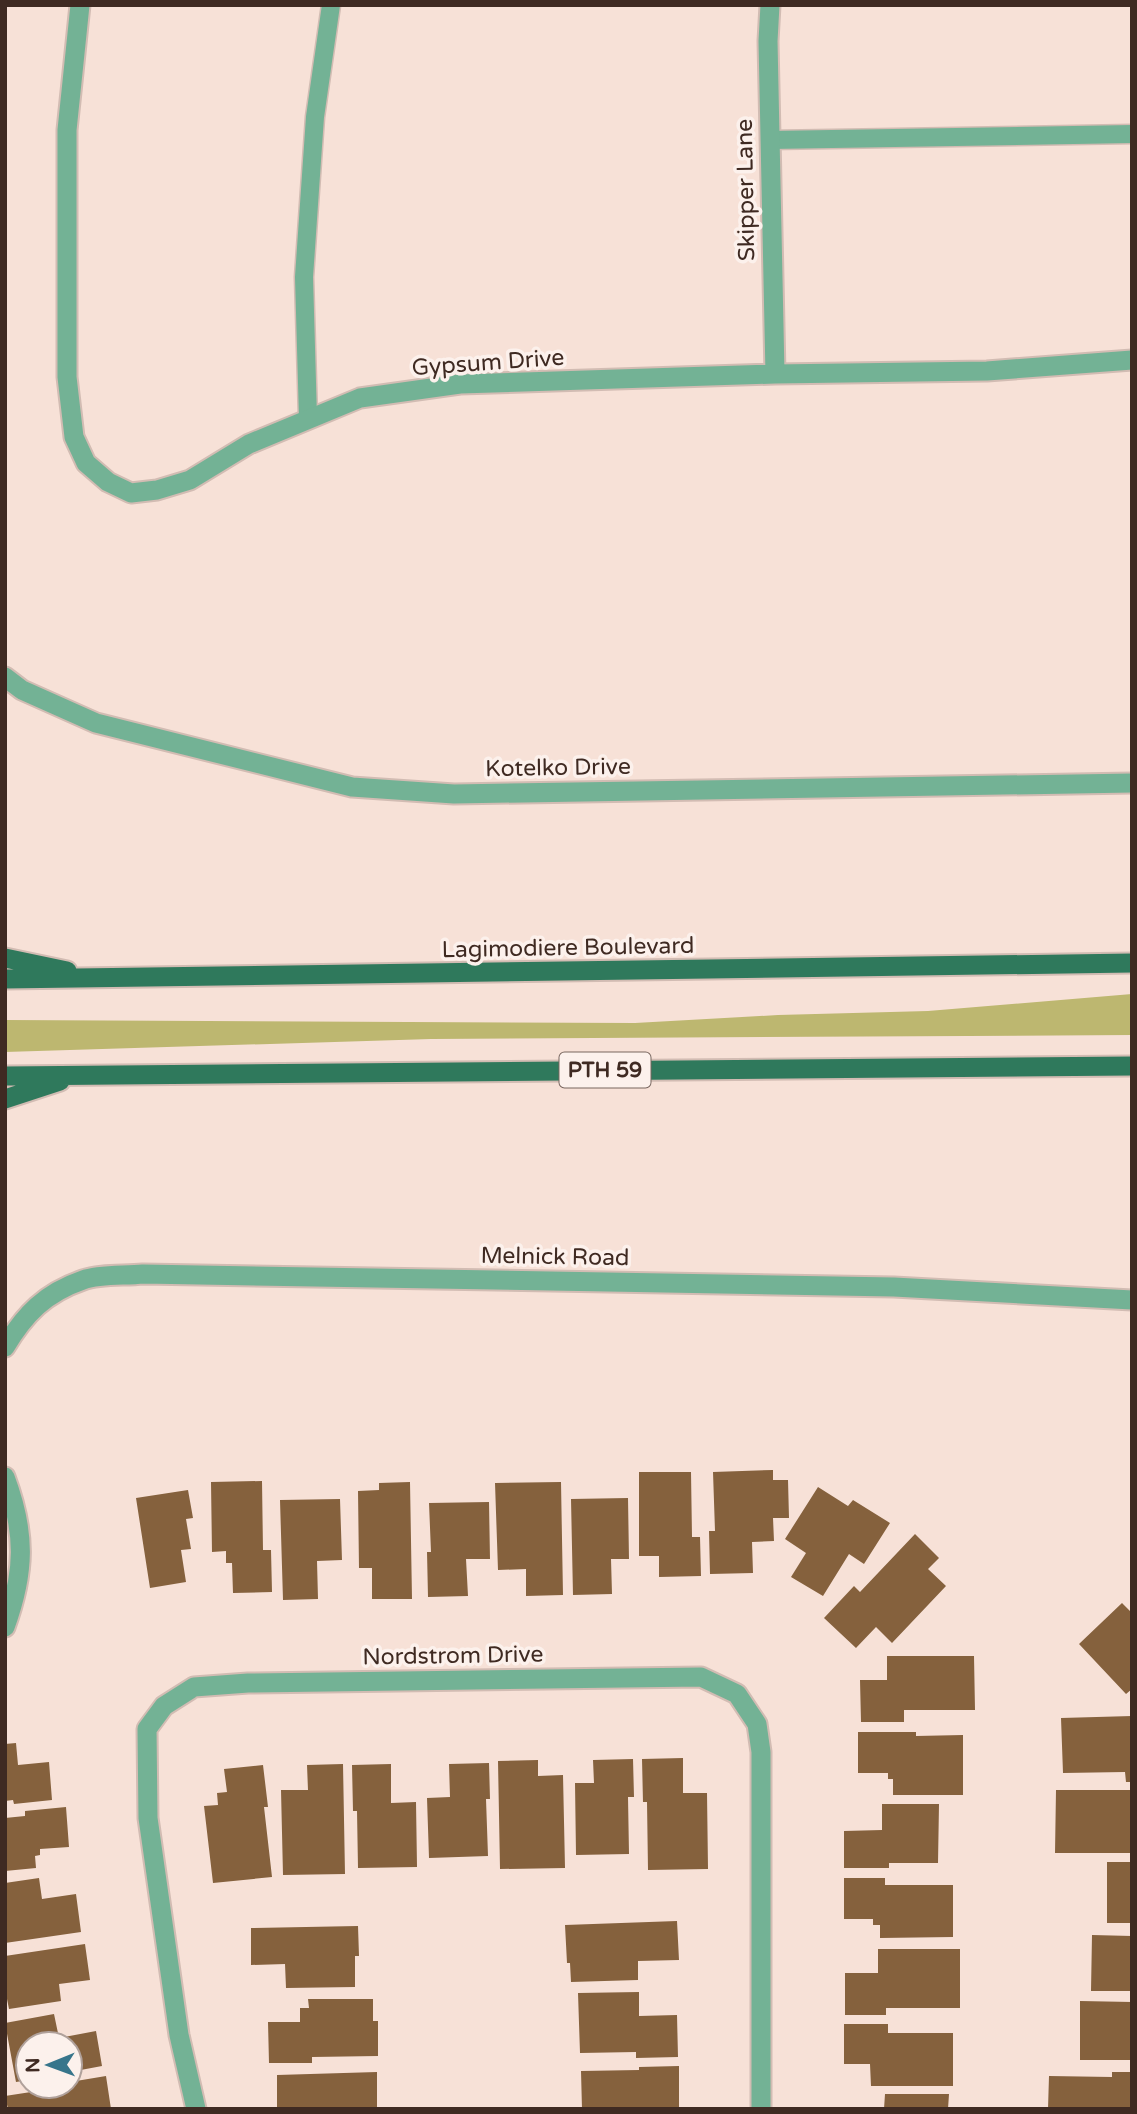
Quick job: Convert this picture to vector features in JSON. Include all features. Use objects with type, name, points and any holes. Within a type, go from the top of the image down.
[{"type":"main road","points":[[5,958],[103,979]]},
{"type":"main road","name":"Lagimodiere Boulevard","points":[[5,979],[1132,963]]},
{"type":"main road","name":"PTH 59","points":[[5,1076],[1132,1066]]},
{"type":"main road","points":[[5,1099],[78,1075]]},
{"type":"street","name":"Gypsum Drive","points":[[80,5],[67,130],[67,377],[74,437],[86,463],[108,482],[131,493],[157,490],[190,480],[249,444],[360,398],[460,384],[775,374],[987,372],[1132,360]]},
{"type":"street","name":"Skipper Lane","points":[[770,5],[775,374]]},
{"type":"street","name":"Kotelko Drive","points":[[5,677],[22,690],[96,723],[352,787],[454,794],[1132,783]]},
{"type":"street","name":"Melnick Road","points":[[5,1347],[22,1320],[46,1297],[84,1280],[143,1275],[894,1287],[1132,1300]]},
{"type":"street","points":[[5,1477],[19,1525],[22,1564],[16,1598],[5,1628]]},
{"type":"street","name":"Nordstrom Drive","points":[[196,2109],[179,2035],[148,1818],[147,1729],[164,1706],[194,1687],[234,1684],[701,1677],[737,1694],[757,1724],[761,1752],[761,2109]]},
{"type":"lane","points":[[308,418],[304,277],[315,117],[331,5]]},
{"type":"lane","points":[[770,140],[1132,134]]},
{"type":"shaded area","points":[[1132,994],[1132,1035],[431,1039],[5,1052],[5,1020],[635,1023],[778,1015],[928,1011]]},
{"type":"building","points":[[773,1470],[773,1480],[788,1480],[789,1518],[773,1518],[774,1541],[752,1542],[753,1573],[710,1574],[709,1531],[715,1531],[713,1472]]},
{"type":"building","points":[[639,1472],[691,1472],[692,1537],[700,1537],[701,1576],[659,1577],[659,1556],[639,1556]]},
{"type":"building","points":[[262,1481],[263,1550],[271,1550],[272,1592],[233,1593],[232,1563],[226,1563],[226,1551],[212,1552],[211,1482]]},
{"type":"building","points":[[410,1482],[412,1599],[372,1599],[372,1568],[359,1568],[358,1491],[379,1490],[379,1483]]},
{"type":"building","points":[[561,1482],[563,1595],[526,1596],[526,1569],[498,1570],[495,1483]]},
{"type":"building","points":[[818,1487],[848,1506],[853,1500],[890,1523],[864,1564],[849,1554],[823,1596],[791,1577],[806,1553],[785,1539]]},
{"type":"building","points":[[188,1490],[193,1518],[186,1519],[191,1549],[181,1550],[186,1582],[150,1588],[136,1498]]},
{"type":"building","points":[[628,1498],[629,1559],[611,1559],[612,1594],[573,1595],[571,1499]]},
{"type":"building","points":[[340,1499],[342,1560],[317,1561],[318,1599],[283,1600],[280,1500]]},
{"type":"building","points":[[489,1502],[490,1559],[466,1559],[468,1596],[428,1597],[427,1552],[431,1552],[429,1503]]},
{"type":"building","points":[[915,1534],[939,1558],[928,1569],[946,1586],[892,1643],[876,1627],[856,1648],[824,1618],[854,1586],[860,1592]]},
{"type":"building","points":[[1122,1603],[1132,1613],[1132,1689],[1126,1694],[1079,1644]]},
{"type":"building","points":[[887,1656],[974,1656],[975,1710],[904,1710],[904,1722],[861,1722],[860,1680],[887,1680]]},
{"type":"building","points":[[1132,1716],[1132,1782],[1126,1782],[1125,1772],[1063,1773],[1061,1718]]},
{"type":"building","points":[[858,1732],[916,1732],[916,1736],[963,1735],[963,1795],[893,1795],[893,1779],[888,1779],[888,1773],[858,1773]]},
{"type":"building","points":[[16,1743],[18,1765],[49,1762],[52,1800],[14,1804],[13,1800],[5,1801],[5,1744]]},
{"type":"building","points":[[683,1758],[683,1793],[707,1793],[708,1869],[648,1870],[647,1802],[643,1802],[642,1759]]},
{"type":"building","points":[[633,1759],[634,1797],[628,1797],[629,1854],[576,1855],[575,1783],[594,1783],[593,1760]]},
{"type":"building","points":[[538,1760],[538,1776],[563,1775],[565,1868],[500,1869],[498,1761]]},
{"type":"building","points":[[489,1763],[490,1799],[486,1799],[488,1856],[429,1858],[427,1798],[450,1797],[449,1764]]},
{"type":"building","points":[[343,1764],[345,1874],[283,1875],[281,1790],[308,1790],[307,1765]]},
{"type":"building","points":[[391,1764],[391,1803],[416,1802],[417,1867],[358,1868],[357,1811],[353,1811],[352,1765]]},
{"type":"building","points":[[263,1765],[268,1807],[264,1807],[272,1877],[213,1883],[204,1806],[218,1805],[217,1793],[227,1792],[224,1769]]},
{"type":"building","points":[[1056,1790],[1132,1790],[1132,1853],[1055,1853]]},
{"type":"building","points":[[882,1804],[939,1804],[938,1863],[889,1863],[889,1868],[844,1868],[844,1831],[882,1830]]},
{"type":"building","points":[[66,1807],[69,1847],[40,1849],[40,1855],[35,1856],[36,1868],[5,1871],[5,1818],[25,1816],[25,1811]]},
{"type":"building","points":[[1107,1862],[1132,1862],[1132,1923],[1107,1923]]},
{"type":"building","points":[[39,1878],[42,1899],[76,1894],[81,1932],[5,1943],[5,1883]]},
{"type":"building","points":[[844,1878],[885,1878],[885,1885],[953,1885],[953,1937],[880,1938],[880,1925],[873,1925],[873,1919],[844,1919]]},
{"type":"building","points":[[677,1921],[679,1960],[638,1961],[638,1980],[571,1982],[565,1925]]},
{"type":"building","points":[[358,1926],[359,1956],[355,1956],[355,1987],[286,1988],[285,1964],[251,1965],[251,1928]]},
{"type":"building","points":[[1092,1935],[1132,1936],[1132,1991],[1091,1991]]},
{"type":"building","points":[[85,1944],[90,1980],[59,1984],[61,2001],[9,2009],[7,1999],[5,2000],[5,1956]]},
{"type":"building","points":[[878,1949],[960,1949],[960,2008],[886,2008],[886,2015],[845,2015],[845,1973],[878,1973]]},
{"type":"building","points":[[639,1992],[639,2016],[677,2015],[678,2057],[636,2058],[636,2052],[580,2053],[578,1993]]},
{"type":"building","points":[[308,1999],[373,1999],[373,2021],[378,2021],[378,2056],[312,2057],[312,2063],[269,2063],[268,2022],[300,2022],[300,2008],[309,2008]]},
{"type":"building","points":[[1080,2001],[1132,2002],[1132,2060],[1080,2060]]},
{"type":"building","points":[[54,2014],[57,2030],[14,2030],[14,2071],[5,2023]]},
{"type":"building","points":[[844,2024],[888,2024],[888,2033],[953,2033],[953,2086],[871,2086],[870,2064],[844,2064]]},
{"type":"building","points":[[96,2031],[102,2066],[84,2069],[84,2033]]},
{"type":"building","points":[[679,2066],[679,2107],[582,2109],[581,2071]]},
{"type":"building","points":[[377,2072],[377,2109],[277,2109],[277,2075]]},
{"type":"building","points":[[1112,2072],[1132,2072],[1132,2109],[1048,2109],[1049,2076],[1112,2077]]},
{"type":"building","points":[[106,2076],[111,2109],[8,2109],[5,2096],[14,2095],[14,2100],[84,2100],[84,2080]]},
{"type":"building","points":[[885,2094],[949,2094],[948,2109],[884,2109]]}]
